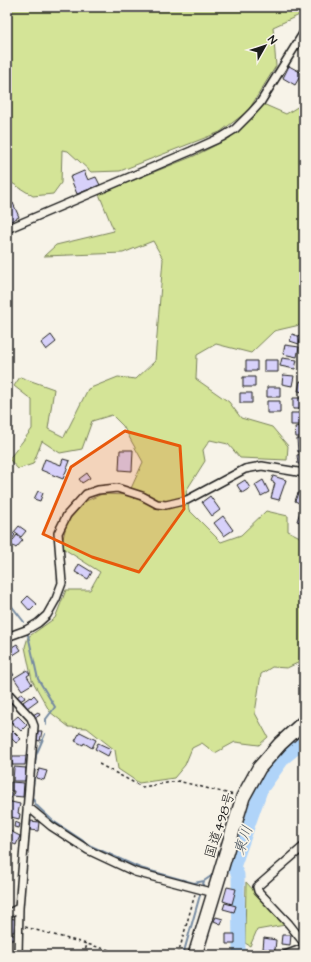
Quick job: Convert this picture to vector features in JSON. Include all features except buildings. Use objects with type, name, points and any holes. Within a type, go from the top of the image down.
[{"type":"highway","name":"国道498号","points":[[195,955],[211,892],[243,797],[259,768],[280,744],[304,722]]},
{"type":"street","points":[[7,230],[191,151],[235,130],[260,103],[304,32]]},
{"type":"street","points":[[7,637],[26,630],[38,623],[47,615],[56,599],[62,583],[58,533],[67,514],[86,494],[98,490],[117,488],[142,496],[157,504],[166,505],[187,500],[245,469],[262,466],[304,473]]},
{"type":"street","points":[[7,692],[31,718],[34,726],[19,908],[18,955]]},
{"type":"street","points":[[27,806],[51,826],[88,850],[135,872],[211,892]]},
{"type":"street","points":[[304,846],[258,887],[258,891],[289,924],[304,943]]},
{"type":"street","points":[[7,914],[19,908]]},
{"type":"street","points":[[285,955],[304,948]]},
{"type":"path","points":[[99,764],[142,787],[178,781],[243,797]]},
{"type":"path","points":[[178,955],[196,888]]},
{"type":"path","points":[[19,925],[127,955]]},
{"type":"path","points":[[84,955],[87,944]]},
{"type":"highlighted area","points":[[125,431],[180,446],[184,509],[139,572],[92,557],[43,534],[71,467]]},
{"type":"green space","points":[[7,7],[304,7],[304,13],[273,27],[276,66],[248,111],[220,132],[120,171],[91,172],[68,151],[62,150],[61,183],[53,194],[33,196],[7,180]]},
{"type":"green space","points":[[304,103],[304,324],[274,331],[251,353],[216,344],[197,355],[196,379],[229,402],[241,418],[272,427],[288,446],[287,460],[240,458],[228,444],[210,440],[203,450],[205,461],[186,491],[189,510],[221,542],[241,535],[266,511],[288,516],[288,531],[304,539],[304,660],[287,668],[272,667],[261,674],[255,713],[268,737],[259,745],[235,742],[215,753],[202,743],[192,748],[185,765],[174,778],[139,783],[118,769],[115,750],[87,728],[69,727],[50,712],[32,680],[25,647],[28,637],[55,618],[66,590],[90,590],[100,572],[61,547],[67,522],[86,501],[102,494],[128,495],[143,462],[123,426],[112,415],[92,421],[82,449],[60,453],[42,441],[33,464],[18,469],[9,459],[32,429],[32,400],[14,386],[20,377],[54,389],[48,429],[64,437],[88,389],[118,377],[136,379],[155,361],[163,259],[153,241],[123,253],[44,256],[56,245],[114,231],[99,194],[194,156],[230,138],[263,104],[286,114]]},
{"type":"green space","points":[[246,882],[285,925],[257,930],[250,946],[245,943]]},
{"type":"waterway","points":[[7,600],[24,622]]},
{"type":"waterway","points":[[28,635],[38,679],[55,707],[46,719],[46,725]]},
{"type":"waterway","points":[[45,734],[36,755],[32,797],[36,805],[53,821],[91,846],[140,868],[194,883],[204,881],[214,874]]},
{"type":"waterway","name":"東川","points":[[240,955],[238,875],[234,867],[261,790],[284,758],[304,742]]},
{"type":"waterway","points":[[183,955],[204,881]]}]
